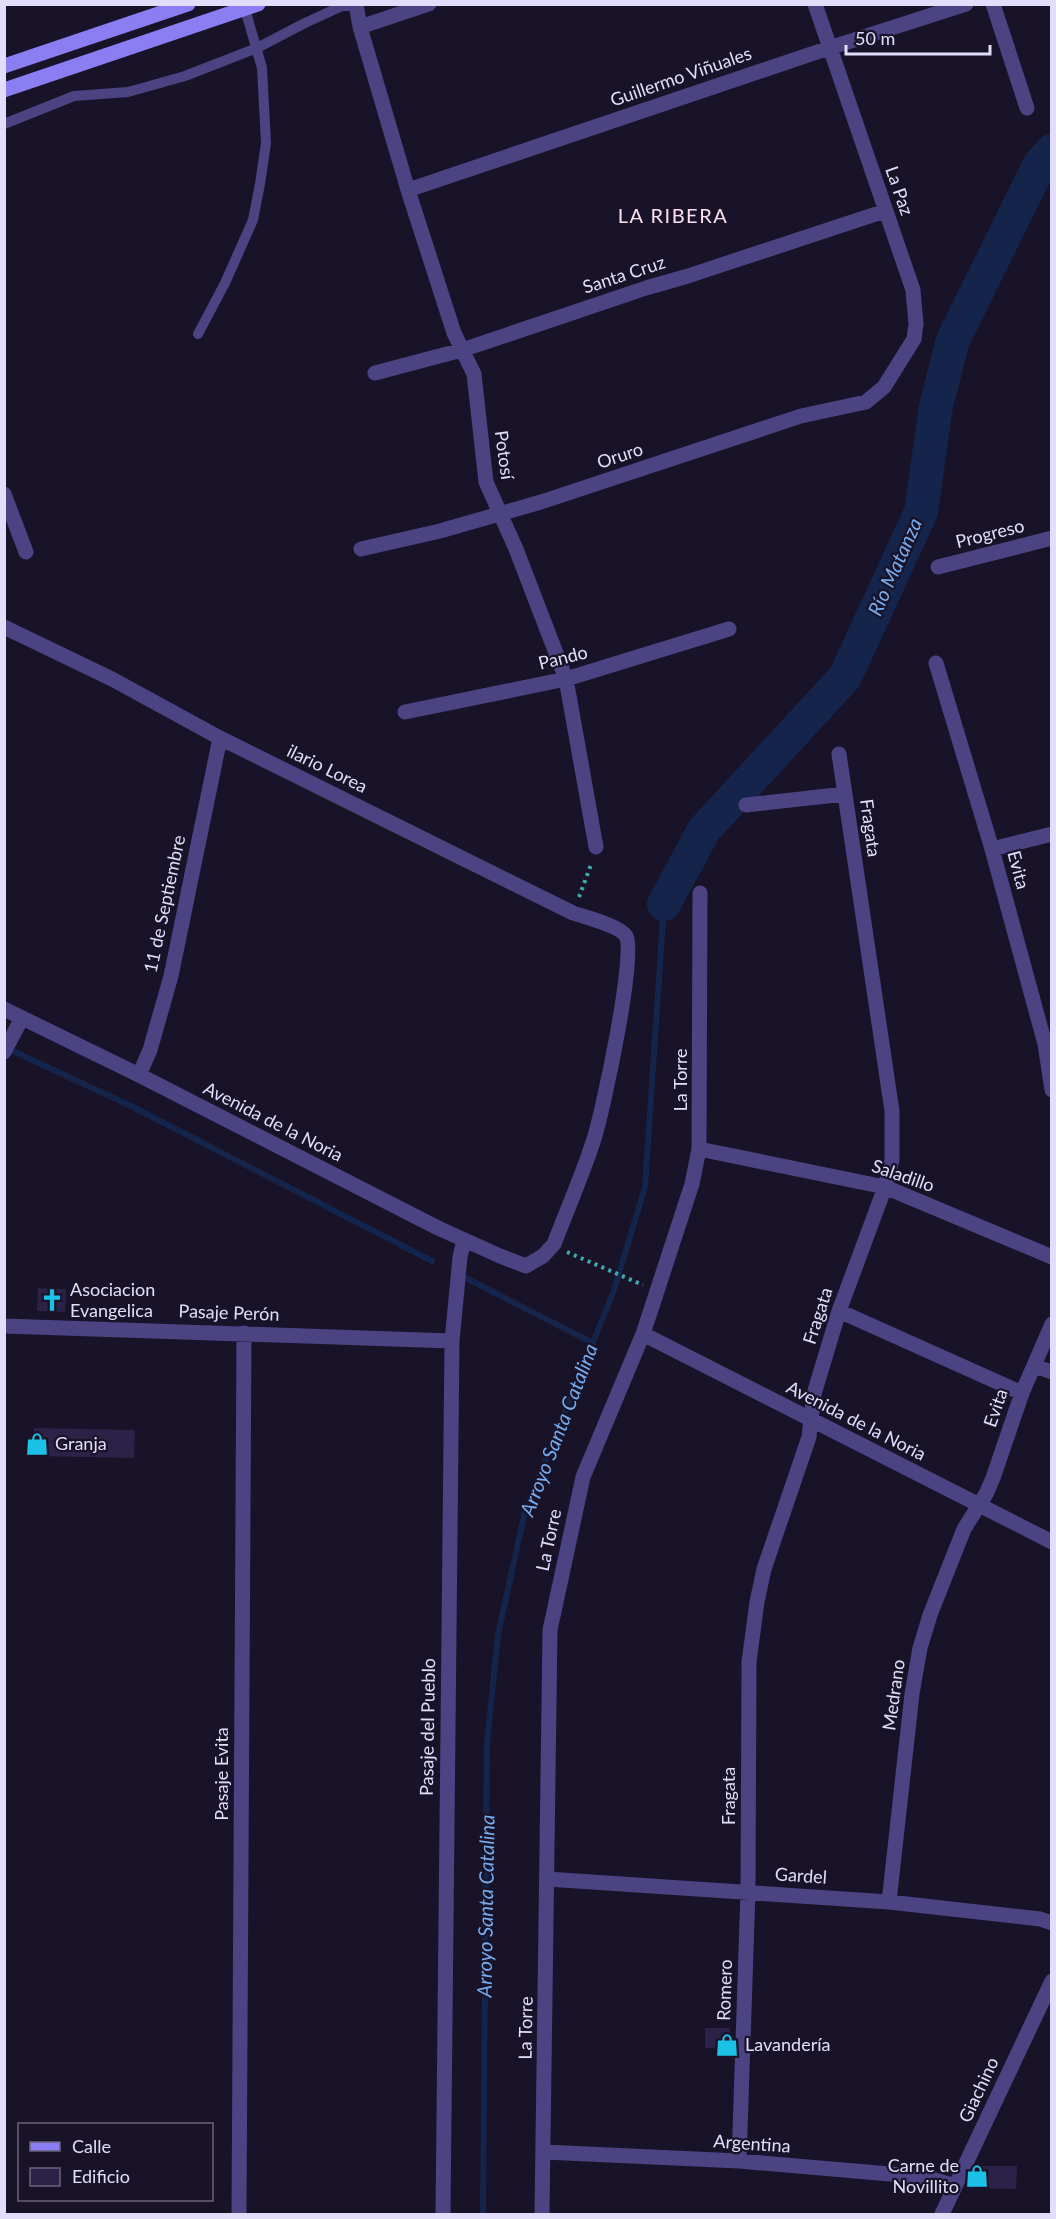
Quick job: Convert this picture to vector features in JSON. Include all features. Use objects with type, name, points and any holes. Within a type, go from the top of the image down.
[{"type":"main road","points":[[4,66],[188,4]]},
{"type":"main road","points":[[4,90],[252,7]]},
{"type":"street","points":[[360,27],[429,4]]},
{"type":"street","name":"La Paz","points":[[814,4],[913,290],[916,324],[914,339],[884,387]]},
{"type":"street","name":"Guillermo Viñuales","points":[[408,190],[966,4]]},
{"type":"street","points":[[993,4],[1027,108]]},
{"type":"street","name":"Potosí","points":[[356,5],[360,27],[408,190],[454,333],[474,374],[486,482],[516,549],[566,679],[596,847]]},
{"type":"street","name":"Santa Cruz","points":[[375,373],[462,350],[885,211]]},
{"type":"street","name":"Oruro","points":[[361,549],[440,531],[575,491],[801,416],[866,402],[884,387]]},
{"type":"street","points":[[4,494],[26,552]]},
{"type":"street","name":"Progreso","points":[[938,567],[1052,538]]},
{"type":"street","name":"ilario Lorea","points":[[4,627],[112,679],[220,738],[573,913],[617,929],[626,935],[630,944],[628,968],[612,1060],[594,1139],[554,1244]]},
{"type":"street","name":"Pando","points":[[405,712],[566,679],[729,629]]},
{"type":"street","name":"Evita","points":[[936,663],[992,849],[1045,1044],[1052,1090]]},
{"type":"street","name":"11 de Septiembre","points":[[139,1075],[150,1050],[171,976],[220,738]]},
{"type":"street","name":"Fragata","points":[[748,1892],[749,1662],[757,1602],[764,1569],[809,1437],[814,1394],[839,1311],[885,1187],[892,1160],[892,1111],[838,754]]},
{"type":"street","points":[[746,806],[845,794]]},
{"type":"street","points":[[992,849],[1052,834]]},
{"type":"street","name":"La Torre","points":[[542,2214],[550,1630],[583,1477],[643,1334],[692,1184],[699,1149],[700,893]]},
{"type":"street","name":"Avenida de la Noria","points":[[4,1009],[500,1256],[526,1266],[543,1256],[554,1244]]},
{"type":"street","points":[[4,1052],[22,1018]]},
{"type":"street","name":"Saladillo","points":[[699,1149],[885,1187],[1052,1257]]},
{"type":"street","name":"Pasaje del Pueblo","points":[[443,2214],[452,1341],[460,1257],[464,1240]]},
{"type":"street","points":[[839,1311],[1022,1393]]},
{"type":"street","name":"Evita","points":[[979,1505],[993,1478],[1022,1393],[1052,1324]]},
{"type":"street","name":"Pasaje Perón","points":[[4,1326],[452,1341]]},
{"type":"street","name":"Pasaje Evita","points":[[239,2214],[244,1333]]},
{"type":"street","name":"Avenida de la Noria","points":[[643,1334],[1052,1542]]},
{"type":"street","points":[[1034,1366],[1052,1372]]},
{"type":"street","name":"Medrano","points":[[889,1902],[912,1694],[920,1648],[930,1615],[964,1529],[979,1505]]},
{"type":"street","name":"Gardel","points":[[547,1879],[889,1902],[1041,1919],[1052,1923]]},
{"type":"street","name":"Romero","points":[[739,2162],[748,1892]]},
{"type":"street","name":"Giachino","points":[[942,2214],[1052,1981]]},
{"type":"street","name":"Argentina","points":[[544,2152],[739,2162],[925,2177],[955,2186]]},
{"type":"lane","points":[[4,124],[74,96],[128,92],[185,76],[257,48],[342,6],[356,5]]},
{"type":"lane","points":[[198,334],[225,284],[253,220],[260,184],[266,143],[265,113],[262,68],[252,7]]},
{"type":"path","points":[[578,899],[590,872],[596,847]]},
{"type":"path","points":[[554,1244],[637,1282]]},
{"type":"building","name":"Asociacion Evangelica","points":[[38,1288],[66,1289],[65,1312],[37,1311]]},
{"type":"building","points":[[34,1428],[135,1430],[134,1458],[33,1456]]},
{"type":"building","points":[[705,2028],[730,2028],[731,2048],[705,2048]]},
{"type":"building","points":[[978,2166],[1017,2166],[1016,2189],[965,2188]]},
{"type":"waterway","name":"Río Matanza","points":[[664,904],[704,830],[845,677],[921,512],[936,406],[953,340],[1040,164],[1052,151]]},
{"type":"waterway","name":"Arroyo Santa Catalina","points":[[483,2214],[487,1743],[498,1635],[525,1511],[614,1290],[645,1187],[664,904]]},
{"type":"waterway","points":[[13,1051],[133,1107],[432,1261]]},
{"type":"waterway","points":[[462,1276],[593,1343]]},
{"type":"place","name":"Asociacion Evangelica","points":[[52,1300]]},
{"type":"place","name":"Granja","points":[[37,1444]]},
{"type":"place","name":"Lavandería","points":[[727,2045]]},
{"type":"place","name":"Carne de Novillito","points":[[977,2176]]},
{"type":"district","name":"LA RIBERA","points":[[673,216]]}]
